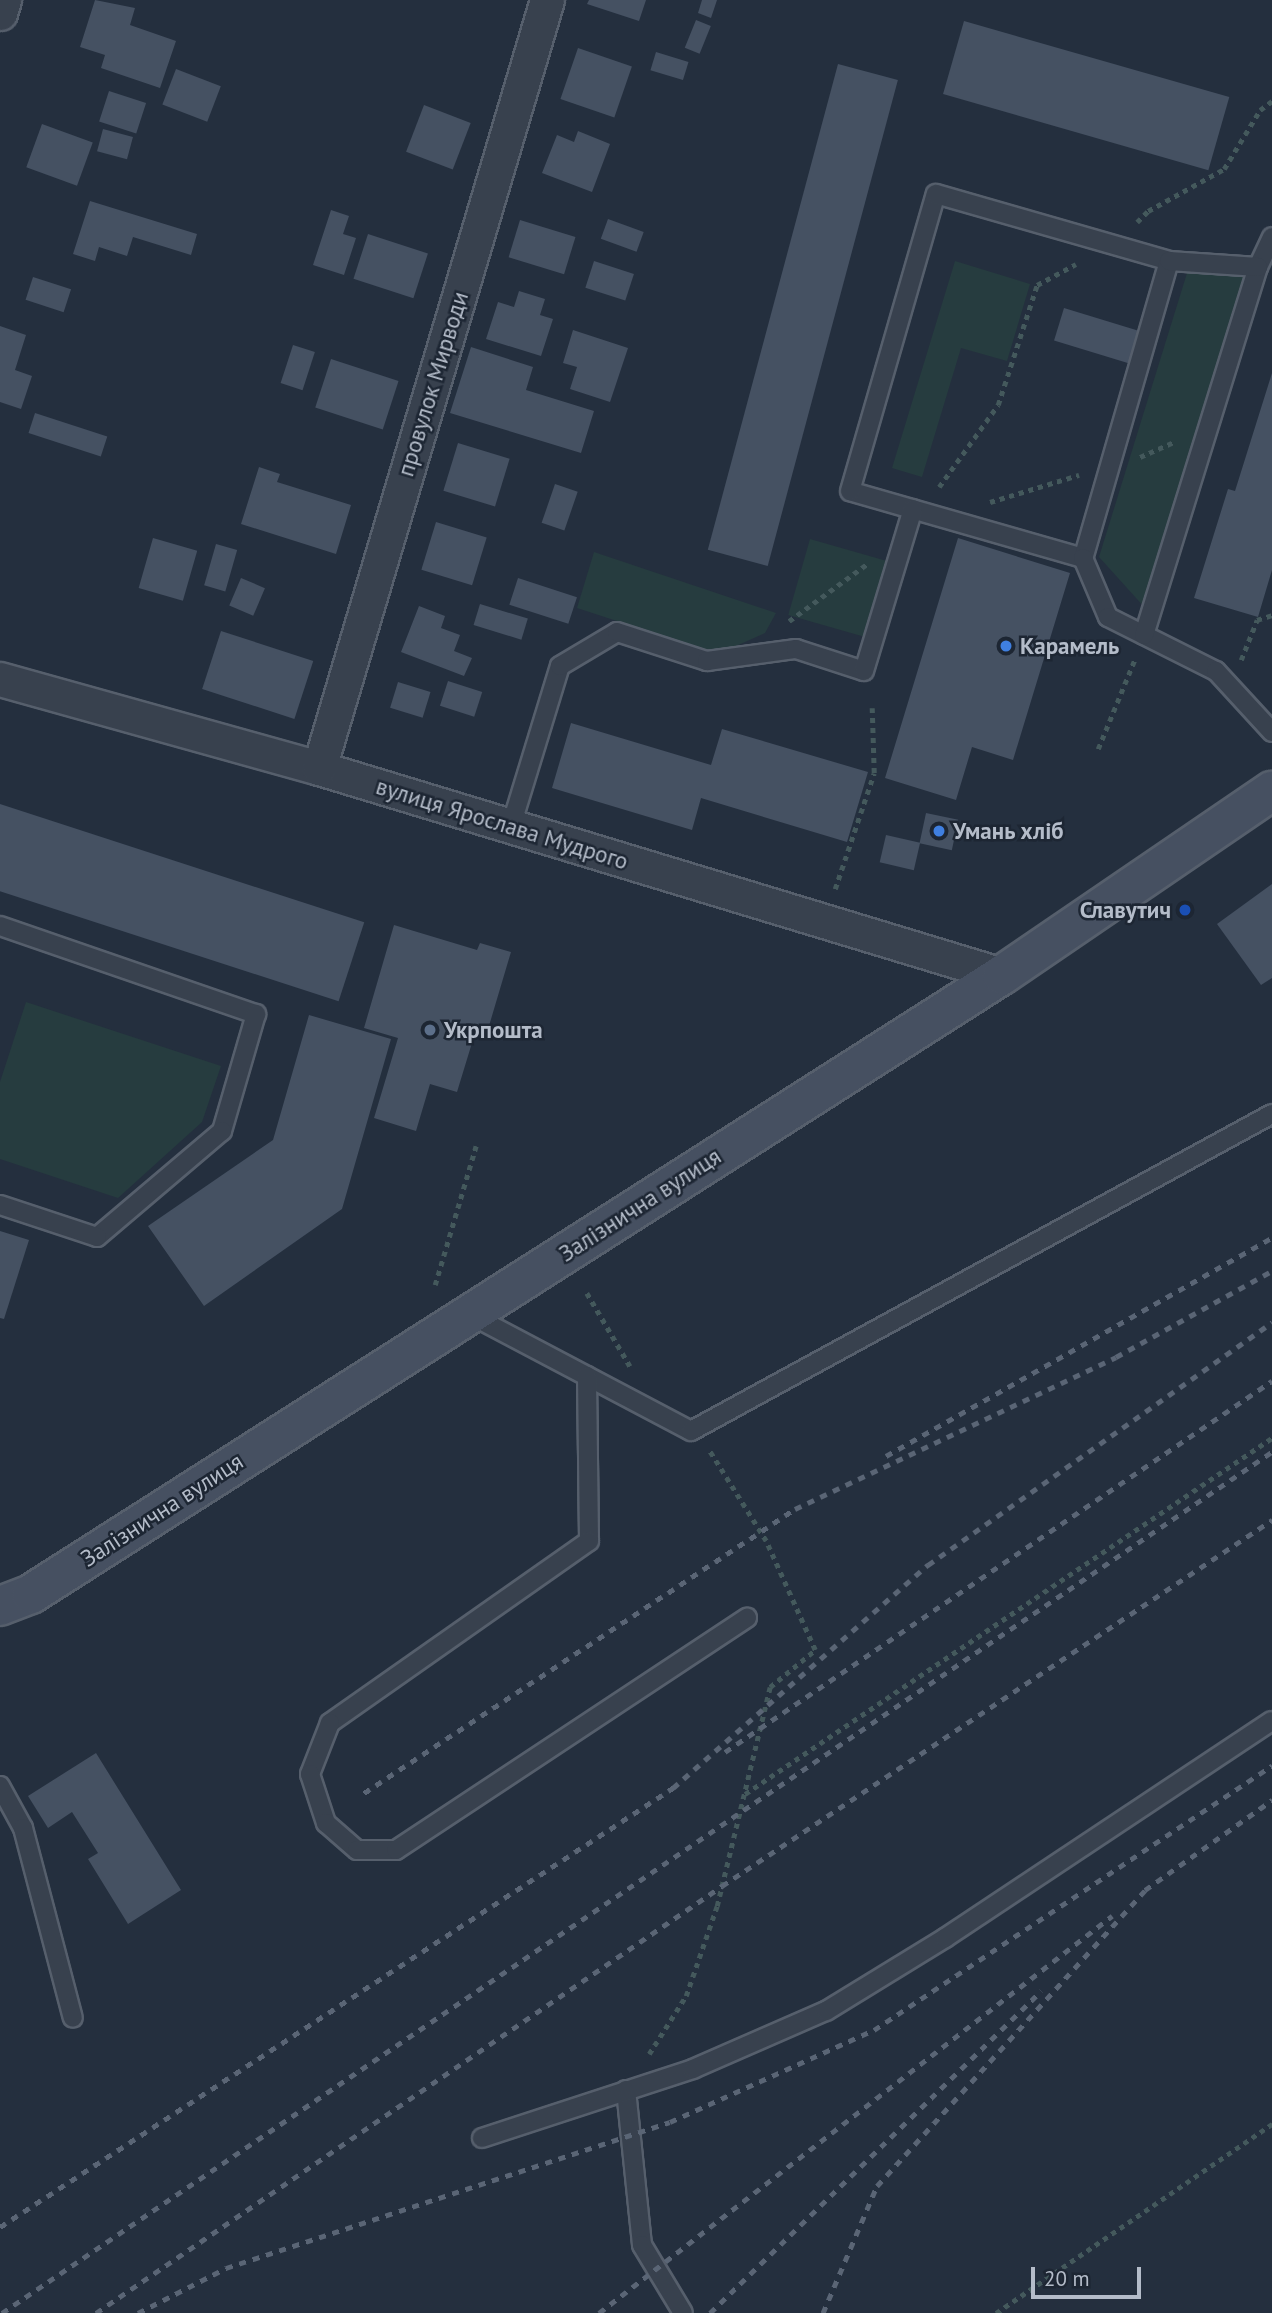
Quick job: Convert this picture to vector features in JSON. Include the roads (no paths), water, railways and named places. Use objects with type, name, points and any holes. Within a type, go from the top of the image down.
[{"type":"main road","name":"Залізнична вулиця","points":[[0,1606],[31,1594],[1002,975],[1272,791]]},
{"type":"street","points":[[0,13],[4,0]]},
{"type":"street","name":"провулок Мирводи","points":[[319,768],[547,0]]},
{"type":"street","name":"вулиця Ярослава Мудрого","points":[[0,679],[319,768],[1002,975]]},
{"type":"lane","points":[[1083,558],[850,491],[936,194],[1169,261],[1258,267]]},
{"type":"lane","points":[[1144,635],[1258,267],[1272,237]]},
{"type":"lane","points":[[1169,261],[1083,558],[1108,617],[1216,671],[1272,732]]},
{"type":"lane","points":[[511,826],[560,666],[617,632],[707,661],[796,649],[864,671],[913,509]]},
{"type":"lane","points":[[0,926],[256,1014],[222,1130],[97,1237],[0,1205]]},
{"type":"lane","points":[[470,1314],[691,1431],[1272,1114]]},
{"type":"lane","points":[[587,1376],[589,1541],[330,1723],[310,1774],[326,1823],[358,1850],[396,1850],[747,1618]]},
{"type":"lane","points":[[482,2138],[693,2069],[825,2011],[979,1916],[1272,1721]]},
{"type":"lane","points":[[0,1786],[23,1828],[73,2018]]},
{"type":"lane","points":[[626,2090],[642,2245],[683,2313]]},
{"type":"railway","points":[[886,1456],[1272,1238]]},
{"type":"railway","points":[[364,1793],[795,1509],[1116,1357],[1272,1271]]},
{"type":"railway","points":[[0,2227],[673,1788],[928,1565],[1272,1322]]},
{"type":"railway","points":[[725,1752],[1272,1381]]},
{"type":"railway","points":[[2,2313],[1272,1452]]},
{"type":"railway","points":[[96,2313],[722,1886],[1272,1520]]},
{"type":"railway","points":[[138,2313],[226,2268],[670,2122],[874,2030],[1272,1766]]},
{"type":"railway","points":[[823,2313],[877,2186],[1145,1890],[1272,1800]]},
{"type":"railway","points":[[599,2313],[1112,1916]]},
{"type":"railway","points":[[710,2313],[1041,1991]]},
{"type":"place","name":"Карамель","points":[[1006,646]]},
{"type":"place","name":"Умань хліб","points":[[939,831]]},
{"type":"place","name":"Славутич","points":[[1185,910]]},
{"type":"place","name":"Укрпошта","points":[[430,1030]]}]
